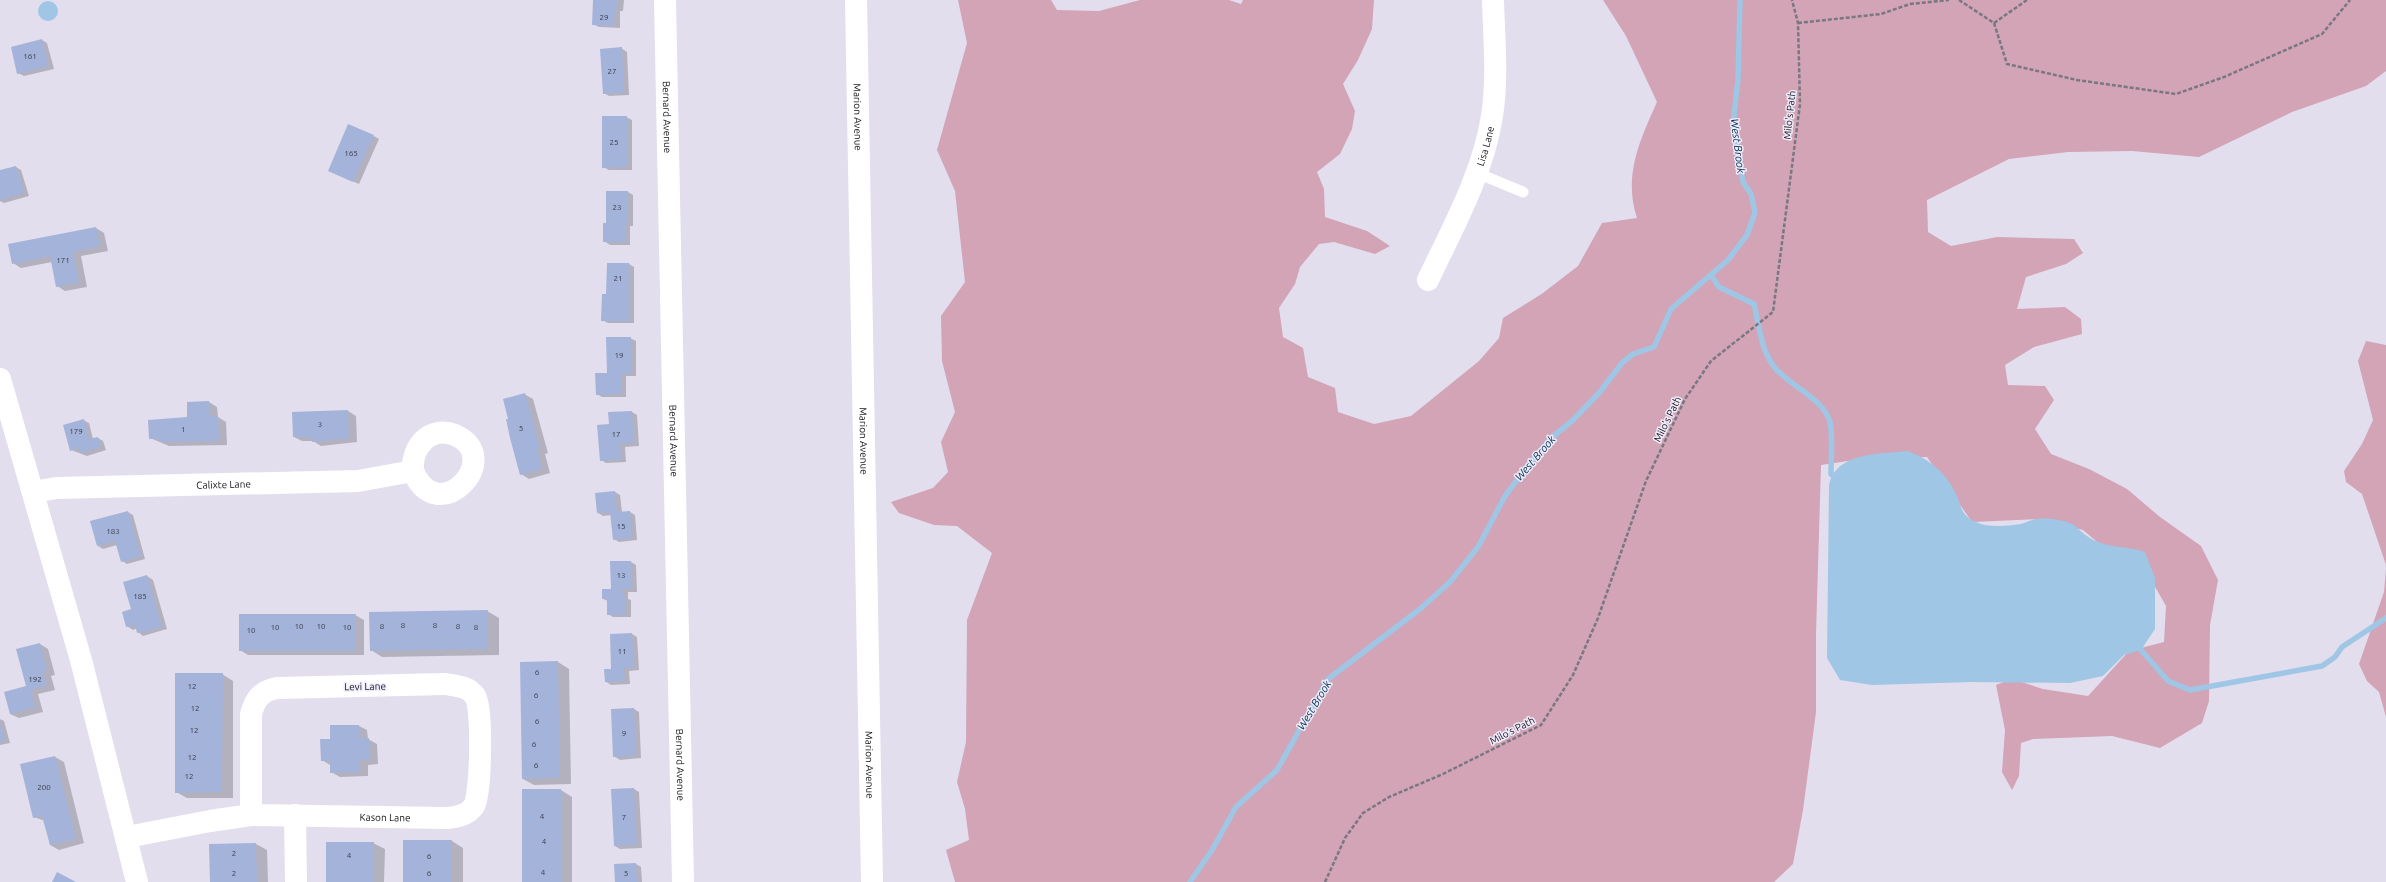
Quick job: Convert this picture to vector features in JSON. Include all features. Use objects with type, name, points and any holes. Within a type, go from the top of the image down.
[{"type":"street","name":"Bernard Avenue","points":[[665,0],[683,882]]},
{"type":"street","name":"Marion Avenue","points":[[856,0],[872,882]]},
{"type":"street","name":"Lisa Lane","points":[[1428,280],[1477,172],[1486,143],[1494,93],[1493,0]]},
{"type":"street","points":[[0,381],[34,492],[81,660],[137,882]]},
{"type":"street","name":"Calixte Lane","points":[[34,492],[56,488],[358,481],[413,471]]},
{"type":"street","name":"Levi Lane","points":[[252,815],[251,714],[259,696],[265,692],[277,688],[445,684],[465,688],[476,698],[479,715],[478,791],[472,808]]},
{"type":"street","name":"Kason Lane","points":[[126,837],[218,819],[252,815],[447,818],[461,815],[472,808]]},
{"type":"street","points":[[296,815],[296,882]]},
{"type":"lane","points":[[1477,172],[1523,192]]},
{"type":"path","name":"Milo's Path","points":[[1325,882],[1344,838],[1363,813],[1389,797],[1443,774],[1541,724],[1573,675],[1598,618],[1646,481],[1685,399],[1711,361],[1773,312],[1800,104],[1798,23],[1792,0]]},
{"type":"path","points":[[1798,23],[1880,14],[1910,4],[1949,0]]},
{"type":"path","points":[[1958,0],[1994,23],[2007,64],[2077,80],[2176,94],[2224,76],[2322,34],[2350,0]]},
{"type":"path","points":[[1994,23],[2027,0]]},
{"type":"shaded area","points":[[958,0],[1051,0],[1057,10],[1099,11],[1140,0],[1229,0],[1241,4],[1243,0],[1374,0],[1372,29],[1358,60],[1343,84],[1355,111],[1352,129],[1340,154],[1317,172],[1324,189],[1325,217],[1367,231],[1390,246],[1375,254],[1334,242],[1319,244],[1300,267],[1295,284],[1279,308],[1283,337],[1303,348],[1308,377],[1335,388],[1338,412],[1374,424],[1411,416],[1479,361],[1499,338],[1503,318],[1543,293],[1578,266],[1602,223],[1637,218],[1633,203],[1632,188],[1635,158],[1657,102],[1626,36],[1603,0],[2386,0],[2386,71],[2366,86],[2292,112],[2199,157],[2132,151],[2068,152],[2009,159],[1927,200],[1928,232],[1951,246],[1997,237],[2074,239],[2083,253],[2066,264],[2026,277],[2017,309],[2065,307],[2081,319],[2082,334],[2034,347],[2005,365],[2008,385],[2045,386],[2054,400],[2035,429],[2051,454],[2089,469],[2127,489],[2160,517],[2201,546],[2218,580],[2210,625],[2209,701],[2202,723],[2160,748],[2112,736],[2033,739],[2021,743],[2019,776],[2012,790],[2002,772],[2005,730],[1996,685],[2012,679],[2043,689],[2088,696],[2129,651],[2164,642],[2166,606],[2142,564],[2109,552],[2083,530],[2041,519],[1972,522],[1927,457],[1861,459],[1821,465],[1816,634],[1816,712],[1803,810],[1793,864],[1774,882],[955,882],[946,850],[969,840],[965,809],[957,782],[966,742],[967,620],[992,553],[957,526],[934,525],[899,513],[891,502],[933,488],[948,472],[941,442],[955,412],[942,361],[941,316],[965,282],[955,191],[937,150],[967,43]]},
{"type":"shaded area","points":[[2366,341],[2386,345],[2386,565],[2362,494],[2346,482],[2344,471],[2362,444],[2373,420],[2358,361]]},
{"type":"shaded area","points":[[2386,569],[2386,717],[2379,692],[2367,681],[2359,664],[2384,592]]},
{"type":"water","points":[[48,1],[55,4],[58,11],[55,18],[48,21],[41,18],[38,11],[41,4]]},
{"type":"water","points":[[1907,451],[1930,462],[1942,473],[1952,486],[1964,513],[1976,522],[1998,526],[2021,524],[2036,519],[2059,520],[2071,523],[2085,535],[2103,544],[2145,552],[2155,578],[2155,629],[2141,650],[2124,655],[2103,676],[2070,683],[1972,682],[1872,685],[1840,680],[1827,658],[1829,486],[1833,475],[1840,467],[1849,461],[1872,454]]},
{"type":"building","points":[[593,0],[618,0],[618,8],[615,8],[614,26],[592,25]]},
{"type":"building","points":[[42,39],[49,66],[17,74],[11,47]]},
{"type":"building","points":[[622,47],[624,93],[603,94],[600,49]]},
{"type":"building","points":[[602,116],[627,116],[627,167],[602,168]]},
{"type":"building","points":[[348,124],[374,135],[353,182],[328,171]]},
{"type":"building","points":[[16,166],[24,193],[0,200],[0,170]]},
{"type":"building","points":[[606,191],[628,191],[628,223],[625,223],[625,242],[603,242],[603,223],[606,223]]},
{"type":"building","points":[[96,227],[100,246],[73,252],[79,282],[56,287],[50,256],[12,264],[8,244]]},
{"type":"building","points":[[607,263],[629,263],[629,321],[601,321],[602,294],[606,294]]},
{"type":"building","points":[[606,337],[631,337],[631,374],[621,374],[621,394],[596,395],[595,373],[607,373]]},
{"type":"building","points":[[525,393],[540,449],[537,450],[542,469],[520,475],[510,438],[506,419],[508,419],[503,399]]},
{"type":"building","points":[[209,401],[210,416],[218,416],[219,441],[160,442],[160,439],[149,439],[148,420],[187,417],[187,402]]},
{"type":"building","points":[[348,410],[349,438],[312,442],[312,437],[293,437],[292,412]]},
{"type":"building","points":[[632,411],[634,443],[620,444],[621,459],[600,461],[597,425],[609,424],[608,412]]},
{"type":"building","points":[[84,419],[89,439],[98,437],[101,447],[80,453],[79,448],[70,451],[63,425]]},
{"type":"building","points":[[615,491],[617,512],[630,511],[632,538],[613,540],[610,512],[597,513],[595,493]]},
{"type":"building","points":[[128,511],[141,556],[121,562],[115,541],[97,546],[90,521]]},
{"type":"building","points":[[610,561],[631,561],[632,589],[622,589],[623,596],[625,596],[626,615],[607,615],[607,599],[602,599],[602,589],[611,589]]},
{"type":"building","points":[[147,575],[162,627],[137,633],[135,625],[126,627],[122,612],[131,609],[123,582]]},
{"type":"building","points":[[488,610],[488,649],[370,651],[369,612]]},
{"type":"building","points":[[239,614],[356,614],[356,651],[239,651]]},
{"type":"building","points":[[632,633],[634,668],[624,668],[625,681],[605,682],[604,669],[611,669],[610,634]]},
{"type":"building","points":[[40,643],[47,671],[43,672],[47,685],[31,690],[35,707],[10,714],[4,692],[26,686],[16,649]]},
{"type":"building","points":[[558,661],[560,778],[522,779],[520,662]]},
{"type":"building","points":[[175,673],[223,673],[222,792],[175,793]]},
{"type":"building","points":[[634,708],[636,756],[613,757],[611,709]]},
{"type":"building","points":[[0,723],[5,740],[0,741]]},
{"type":"building","points":[[330,725],[359,725],[360,738],[369,738],[370,760],[360,760],[360,772],[330,773],[330,761],[321,761],[320,739],[330,739]]},
{"type":"building","points":[[55,756],[76,839],[50,845],[42,816],[33,818],[20,764]]},
{"type":"building","points":[[634,788],[637,845],[614,846],[611,789]]},
{"type":"building","points":[[522,789],[561,789],[561,882],[522,882]]},
{"type":"building","points":[[403,840],[452,840],[452,882],[403,882]]},
{"type":"building","points":[[326,842],[374,842],[374,882],[326,882]]},
{"type":"building","points":[[256,843],[257,882],[210,882],[209,844]]},
{"type":"building","points":[[636,863],[637,882],[615,882],[614,864]]},
{"type":"building","points":[[57,872],[76,882],[52,882]]},
{"type":"waterway","name":"West Brook","points":[[1190,882],[1212,850],[1236,807],[1277,770],[1328,679],[1420,609],[1450,582],[1478,547],[1505,496],[1551,438],[1572,421],[1599,393],[1622,363],[1633,354],[1654,347],[1671,309],[1728,260],[1747,235],[1755,213],[1751,194],[1743,182],[1733,124],[1738,79],[1740,0]]},
{"type":"waterway","points":[[1711,275],[1719,287],[1754,304],[1761,338],[1770,361],[1781,375],[1813,399],[1821,406],[1826,414],[1830,422],[1831,433],[1831,474],[1836,478]]},
{"type":"waterway","points":[[2136,647],[2141,650],[2168,681],[2190,690],[2322,666],[2335,657],[2342,647],[2386,618]]}]
